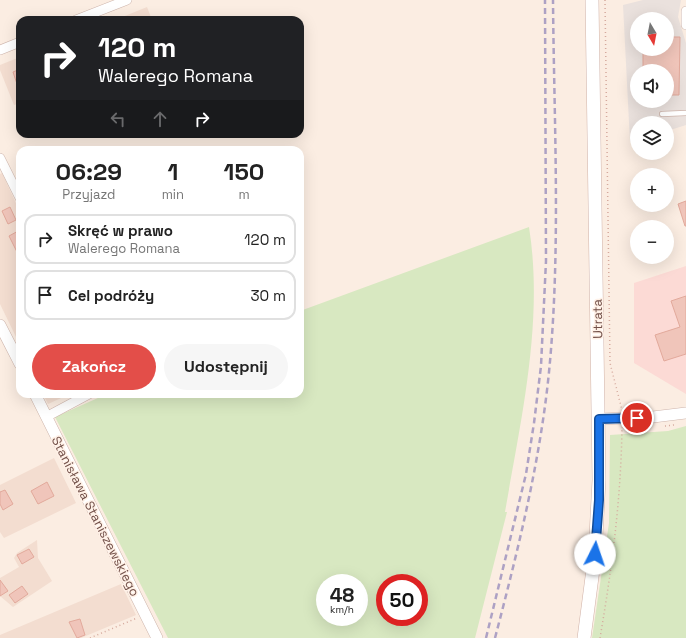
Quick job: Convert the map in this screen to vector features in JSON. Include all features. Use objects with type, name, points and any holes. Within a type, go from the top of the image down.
[{"type":"main road","name":"Utrata","points":[[584,638],[593,575],[598,517],[599,419],[592,0]]},
{"type":"street","points":[[86,16],[127,0]]},
{"type":"street","points":[[686,11],[686,25]]},
{"type":"street","points":[[0,50],[16,44]]},
{"type":"street","points":[[0,158],[16,190]]},
{"type":"street","points":[[0,325],[16,346]]},
{"type":"street","name":"Stanisława Staniszewskiego","points":[[37,398],[157,638]]},
{"type":"street","points":[[46,417],[82,398]]},
{"type":"street","points":[[599,419],[653,417],[686,412]]},
{"type":"lane","points":[[662,114],[686,113]]},
{"type":"path","points":[[600,638],[617,525],[621,475],[622,418],[622,409],[610,363],[605,0]]},
{"type":"path","points":[[90,638],[145,615]]},
{"type":"shaded area","points":[[643,0],[681,0],[678,17],[686,43],[686,125],[674,129],[674,116],[630,116],[630,142],[623,5]]},
{"type":"shaded area","points":[[147,7],[150,16],[125,16]]},
{"type":"shaded area","points":[[16,59],[16,104],[14,105],[0,70],[0,65]]},
{"type":"shaded area","points":[[2,173],[16,203],[16,337],[0,304],[0,174]]},
{"type":"shaded area","points":[[686,266],[686,394],[634,363],[634,283]]},
{"type":"shaded area","points":[[45,398],[61,398],[48,404]]},
{"type":"shaded area","points":[[54,458],[76,503],[4,538],[0,532],[0,485]]},
{"type":"shaded area","points":[[37,540],[38,558],[52,581],[13,607],[0,596],[0,578],[19,567],[14,558],[17,553]]},
{"type":"shaded area","points":[[121,584],[136,615],[81,638],[0,638],[0,635]]},
{"type":"green space","points":[[529,227],[533,262],[534,298],[529,370],[505,512],[507,512],[475,638],[168,638],[55,417],[98,398],[304,398],[304,310]]},
{"type":"green space","points":[[686,426],[686,638],[592,638],[609,523],[610,435],[668,431]]},
{"type":"building","points":[[674,37],[680,37],[679,95],[674,95],[674,64],[643,64],[643,56],[674,56]]},
{"type":"building","points":[[16,71],[16,81],[13,72]]},
{"type":"building","points":[[686,201],[686,226],[685,226],[678,204]]},
{"type":"building","points":[[10,207],[16,220],[8,224],[2,211]]},
{"type":"building","points":[[16,232],[16,250],[9,236]]},
{"type":"building","points":[[686,296],[686,354],[664,361],[655,335],[680,327],[671,301]]},
{"type":"building","points":[[47,482],[54,496],[38,504],[31,491]]},
{"type":"building","points":[[5,490],[13,504],[3,510],[0,504],[0,492]]},
{"type":"building","points":[[29,549],[34,557],[22,564],[17,555]]},
{"type":"building","points":[[0,580],[8,591],[0,596]]},
{"type":"building","points":[[22,586],[28,594],[15,603],[9,595]]},
{"type":"building","points":[[80,619],[85,635],[77,638],[69,622]]},
{"type":"railway","points":[[486,638],[526,474],[541,366],[546,261],[545,0]]},
{"type":"railway","points":[[495,638],[520,539],[534,473],[549,372],[553,326],[556,233],[553,0]]},
{"type":"route","points":[[595,554],[599,500],[599,419],[637,418]]}]
